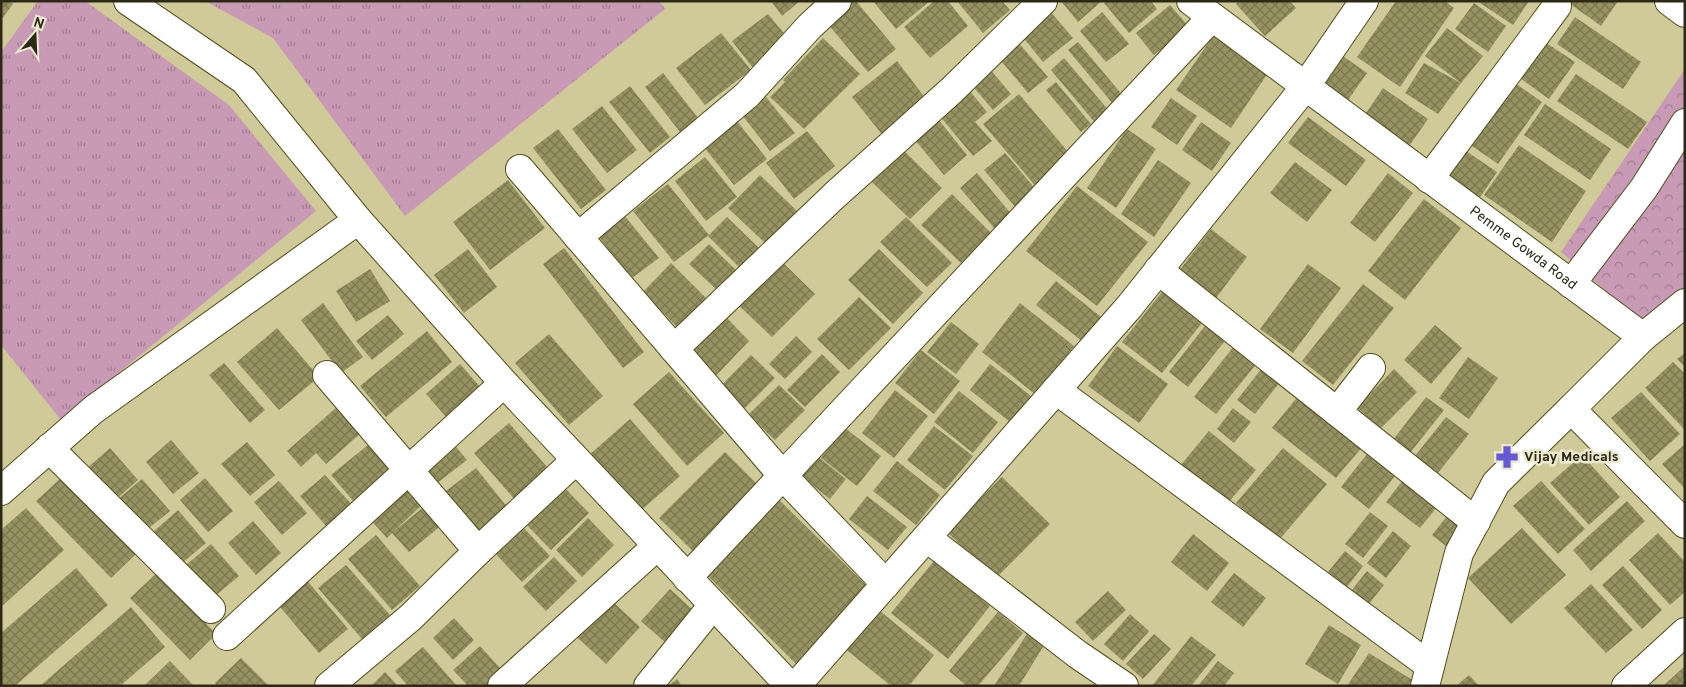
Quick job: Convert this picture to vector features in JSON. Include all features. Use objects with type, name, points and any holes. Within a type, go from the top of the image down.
[{"type":"street","points":[[128,1],[244,80],[358,220],[504,383],[790,686]]},
{"type":"street","points":[[578,237],[747,95],[810,26],[837,1]]},
{"type":"street","points":[[674,349],[834,195],[952,90],[1043,1]]},
{"type":"street","name":"Pemme Gowda Road","points":[[1191,1],[1643,337]]},
{"type":"street","points":[[796,686],[1056,390],[1158,270],[1305,86],[1364,1]]},
{"type":"street","points":[[1669,1],[1685,13]]},
{"type":"street","points":[[1430,179],[1558,6]]},
{"type":"street","points":[[687,578],[1212,17]]},
{"type":"street","points":[[1571,284],[1644,188],[1685,123]]},
{"type":"street","points":[[520,169],[783,476],[886,584]]},
{"type":"street","points":[[1,491],[93,410],[358,220]]},
{"type":"street","points":[[1158,270],[1476,522]]},
{"type":"street","points":[[1056,390],[1427,676],[1459,553],[1496,483],[1643,337],[1685,303]]},
{"type":"street","points":[[1337,412],[1371,368]]},
{"type":"street","points":[[327,374],[478,551]]},
{"type":"street","points":[[227,636],[504,383]]},
{"type":"street","points":[[1571,408],[1685,524]]},
{"type":"street","points":[[49,448],[211,609]]},
{"type":"street","points":[[329,686],[411,617],[478,551],[576,460]]},
{"type":"street","points":[[927,538],[1077,654],[1124,686]]},
{"type":"street","points":[[502,686],[657,546]]},
{"type":"street","points":[[648,686],[713,605]]},
{"type":"street","points":[[1626,686],[1685,632]]},
{"type":"green space","points":[[38,1],[85,1],[229,105],[316,211],[61,420],[1,345],[1,52]]},
{"type":"green space","points":[[205,1],[659,1],[665,9],[405,216],[273,38]]},
{"type":"green space","points":[[1685,69],[1685,313],[1659,337],[1561,252]]},
{"type":"building","points":[[1,1],[10,1],[13,4],[1,20]]},
{"type":"building","points":[[771,1],[800,1],[782,16]]},
{"type":"building","points":[[853,1],[856,1],[896,49],[868,72],[827,23]]},
{"type":"building","points":[[873,1],[930,1],[896,29]]},
{"type":"building","points":[[934,1],[948,1],[968,26],[930,58],[904,27]]},
{"type":"building","points":[[957,1],[1002,1],[1010,10],[983,33]]},
{"type":"building","points":[[1061,1],[1102,1],[1078,22]]},
{"type":"building","points":[[1106,1],[1151,1],[1157,9],[1129,33],[1104,3]]},
{"type":"building","points":[[1239,1],[1290,1],[1296,8],[1265,36],[1236,4]]},
{"type":"building","points":[[1396,1],[1445,1],[1454,8],[1400,87],[1357,57]]},
{"type":"building","points":[[1477,1],[1529,1],[1513,25]]},
{"type":"building","points":[[1570,1],[1618,1],[1601,26],[1569,3]]},
{"type":"building","points":[[1474,3],[1506,26],[1488,52],[1455,29]]},
{"type":"building","points":[[1170,5],[1189,27],[1154,55],[1136,33]]},
{"type":"building","points":[[1050,11],[1073,38],[1043,62],[1021,35]]},
{"type":"building","points":[[1102,12],[1129,44],[1106,62],[1080,31]]},
{"type":"building","points":[[768,14],[792,43],[756,72],[732,41]]},
{"type":"building","points":[[1575,17],[1641,62],[1623,89],[1557,44]]},
{"type":"building","points":[[1447,28],[1483,56],[1461,83],[1425,56]]},
{"type":"building","points":[[721,33],[751,70],[705,105],[676,68]]},
{"type":"building","points":[[1213,36],[1268,73],[1231,128],[1176,90]]},
{"type":"building","points":[[823,38],[860,74],[804,129],[770,97],[785,82],[783,80]]},
{"type":"building","points":[[1542,40],[1575,62],[1549,99],[1517,76]]},
{"type":"building","points":[[1017,41],[1048,77],[1028,93],[998,57]]},
{"type":"building","points":[[1078,42],[1124,97],[1114,105],[1068,50]]},
{"type":"building","points":[[1340,54],[1367,73],[1346,103],[1319,85]]},
{"type":"building","points":[[1064,58],[1110,112],[1096,124],[1051,70]]},
{"type":"building","points":[[897,61],[929,103],[885,138],[852,97]]},
{"type":"building","points":[[1424,63],[1461,83],[1438,114],[1405,93]]},
{"type":"building","points":[[988,67],[1011,94],[993,110],[970,83]]},
{"type":"building","points":[[663,73],[698,118],[680,132],[645,87]]},
{"type":"building","points":[[1576,74],[1647,122],[1628,149],[1557,101]]},
{"type":"building","points":[[1056,82],[1091,124],[1081,132],[1046,90]]},
{"type":"building","points":[[1515,83],[1542,102],[1498,164],[1472,146]]},
{"type":"building","points":[[630,86],[670,137],[650,153],[609,102]]},
{"type":"building","points":[[1383,88],[1428,119],[1405,152],[1360,122]]},
{"type":"building","points":[[969,90],[987,112],[975,122],[992,141],[973,156],[939,115]]},
{"type":"building","points":[[1019,94],[1075,160],[1039,190],[983,124]]},
{"type":"building","points":[[766,97],[795,133],[770,151],[742,115]]},
{"type":"building","points":[[1171,98],[1197,116],[1177,145],[1151,127]]},
{"type":"building","points":[[1545,104],[1611,149],[1590,180],[1524,135]]},
{"type":"building","points":[[602,106],[637,150],[607,173],[572,129]]},
{"type":"building","points":[[934,114],[967,155],[944,175],[910,134]]},
{"type":"building","points":[[1308,117],[1366,160],[1346,186],[1288,143]]},
{"type":"building","points":[[737,121],[767,159],[734,185],[704,147]]},
{"type":"building","points":[[1201,122],[1231,143],[1212,171],[1182,150]]},
{"type":"building","points":[[558,129],[606,190],[581,209],[533,148]]},
{"type":"building","points":[[1127,129],[1156,149],[1116,208],[1087,188]]},
{"type":"building","points":[[807,131],[835,166],[794,199],[766,163]]},
{"type":"building","points":[[1519,145],[1586,191],[1552,242],[1484,195]]},
{"type":"building","points":[[901,148],[942,188],[910,219],[870,180]]},
{"type":"building","points":[[1466,151],[1497,172],[1477,202],[1446,180]]},
{"type":"building","points":[[1005,153],[1038,192],[1017,209],[984,170]]},
{"type":"building","points":[[705,157],[737,197],[706,221],[675,181]]},
{"type":"building","points":[[1158,160],[1191,183],[1154,237],[1121,214]]},
{"type":"building","points":[[1295,162],[1332,190],[1307,222],[1270,193]]},
{"type":"building","points":[[977,173],[1012,215],[995,229],[960,188]]},
{"type":"building","points":[[1388,173],[1413,193],[1375,242],[1350,223]]},
{"type":"building","points":[[760,175],[797,211],[765,243],[728,208]]},
{"type":"building","points":[[508,180],[545,228],[490,270],[453,222]]},
{"type":"building","points":[[668,184],[709,235],[674,262],[633,211]]},
{"type":"building","points":[[1077,186],[1148,242],[1097,306],[1026,251]]},
{"type":"building","points":[[952,194],[991,233],[961,263],[921,225]]},
{"type":"building","points":[[1424,199],[1461,228],[1405,300],[1368,271]]},
{"type":"building","points":[[624,215],[659,258],[632,278],[598,236]]},
{"type":"building","points":[[727,217],[763,252],[744,272],[708,236]]},
{"type":"building","points":[[906,217],[952,263],[927,287],[880,242]]},
{"type":"building","points":[[1211,229],[1247,257],[1216,298],[1179,271]]},
{"type":"building","points":[[709,244],[736,270],[717,290],[689,264]]},
{"type":"building","points":[[564,248],[644,352],[623,368],[543,264]]},
{"type":"building","points":[[468,249],[497,287],[464,313],[434,275]]},
{"type":"building","points":[[879,249],[923,293],[893,324],[848,280]]},
{"type":"building","points":[[777,257],[815,294],[772,337],[734,301]]},
{"type":"building","points":[[671,263],[710,302],[681,331],[643,292]]},
{"type":"building","points":[[1308,264],[1341,288],[1293,353],[1260,329]]},
{"type":"building","points":[[370,269],[390,301],[356,322],[336,291]]},
{"type":"building","points":[[1056,281],[1101,317],[1082,341],[1036,305]]},
{"type":"building","points":[[1363,284],[1394,308],[1333,385],[1302,361]]},
{"type":"building","points":[[1162,292],[1202,323],[1162,373],[1122,342]]},
{"type":"building","points":[[859,297],[891,328],[849,370],[817,339]]},
{"type":"building","points":[[323,303],[363,357],[341,373],[301,320]]},
{"type":"building","points":[[1020,303],[1074,346],[1035,394],[982,352]]},
{"type":"building","points":[[388,315],[404,334],[372,360],[356,341]]},
{"type":"building","points":[[726,317],[749,341],[710,382],[686,358]]},
{"type":"building","points":[[951,322],[979,344],[956,374],[927,352]]},
{"type":"building","points":[[1208,322],[1228,337],[1188,387],[1169,372]]},
{"type":"building","points":[[1435,325],[1462,348],[1431,384],[1404,360]]},
{"type":"building","points":[[277,328],[319,377],[279,410],[237,362]]},
{"type":"building","points":[[427,331],[452,362],[386,417],[360,386]]},
{"type":"building","points":[[549,334],[603,396],[569,425],[515,363]]},
{"type":"building","points":[[796,336],[812,352],[785,379],[769,364]]},
{"type":"building","points":[[1117,346],[1168,384],[1139,423],[1088,386]]},
{"type":"building","points":[[1234,346],[1257,363],[1216,414],[1194,397]]},
{"type":"building","points":[[921,350],[960,381],[934,414],[895,383]]},
{"type":"building","points":[[1685,353],[1685,367],[1677,359]]},
{"type":"building","points":[[822,354],[840,372],[805,407],[787,390]]},
{"type":"building","points":[[751,355],[775,378],[737,416],[714,393]]},
{"type":"building","points":[[1468,357],[1498,378],[1469,419],[1439,398]]},
{"type":"building","points":[[1673,362],[1685,374],[1685,430],[1645,388]]},
{"type":"building","points":[[224,363],[265,410],[250,423],[209,375]]},
{"type":"building","points":[[460,364],[482,389],[448,419],[426,394]]},
{"type":"building","points":[[990,364],[1031,396],[1010,422],[970,390]]},
{"type":"building","points":[[1262,368],[1280,382],[1255,414],[1237,400]]},
{"type":"building","points":[[1394,369],[1417,392],[1380,429],[1357,407]]},
{"type":"building","points":[[669,372],[724,433],[687,466],[633,404]]},
{"type":"building","points":[[779,385],[805,410],[775,440],[748,415]]},
{"type":"building","points":[[895,390],[928,416],[894,458],[862,433]]},
{"type":"building","points":[[959,391],[998,422],[973,453],[934,422]]},
{"type":"building","points":[[1641,392],[1680,434],[1650,461],[1611,418]]},
{"type":"building","points":[[1299,395],[1363,446],[1336,478],[1272,428]]},
{"type":"building","points":[[1426,397],[1444,410],[1410,453],[1393,440]]},
{"type":"building","points":[[338,406],[362,432],[326,464],[316,453],[301,467],[287,451]]},
{"type":"building","points":[[1233,408],[1251,422],[1234,443],[1217,429]]},
{"type":"building","points":[[1446,417],[1469,434],[1433,479],[1411,461]]},
{"type":"building","points":[[630,419],[680,476],[638,513],[588,456]]},
{"type":"building","points":[[509,423],[553,474],[518,503],[474,453]]},
{"type":"building","points":[[934,426],[973,456],[945,490],[907,460]]},
{"type":"building","points":[[845,428],[881,456],[857,486],[821,458]]},
{"type":"building","points":[[1209,431],[1256,470],[1226,505],[1180,466]]},
{"type":"building","points":[[171,440],[199,473],[173,494],[146,462]]},
{"type":"building","points":[[247,442],[275,475],[250,496],[221,464]]},
{"type":"building","points":[[452,442],[467,460],[436,484],[421,466]]},
{"type":"building","points":[[1685,444],[1685,489],[1662,464]]},
{"type":"building","points":[[368,445],[392,473],[355,503],[331,475]]},
{"type":"building","points":[[110,448],[138,480],[113,502],[85,470]]},
{"type":"building","points":[[1283,448],[1327,484],[1279,540],[1236,503]]},
{"type":"building","points":[[725,452],[763,490],[697,555],[659,518]]},
{"type":"building","points":[[1367,454],[1395,476],[1369,509],[1341,487]]},
{"type":"building","points":[[1582,455],[1620,497],[1589,525],[1550,483]]},
{"type":"building","points":[[817,456],[846,479],[830,499],[801,476]]},
{"type":"building","points":[[897,461],[940,495],[916,525],[873,491]]},
{"type":"building","points":[[476,468],[508,508],[474,534],[442,494]]},
{"type":"building","points":[[325,475],[354,507],[328,528],[300,496]]},
{"type":"building","points":[[62,477],[137,553],[111,578],[36,501]]},
{"type":"building","points":[[1002,477],[1050,524],[995,579],[947,532]]},
{"type":"building","points":[[205,478],[233,511],[208,532],[180,500]]},
{"type":"building","points":[[142,479],[170,511],[144,532],[117,500]]},
{"type":"building","points":[[1403,480],[1437,507],[1420,528],[1386,502]]},
{"type":"building","points":[[279,481],[307,513],[282,535],[254,502]]},
{"type":"building","points":[[407,481],[426,501],[387,538],[368,517]]},
{"type":"building","points":[[1541,481],[1585,529],[1558,554],[1513,506]]},
{"type":"building","points":[[560,483],[589,513],[551,550],[521,519]]},
{"type":"building","points":[[867,496],[907,527],[888,550],[849,519]]},
{"type":"building","points":[[779,500],[872,591],[798,666],[705,573]]},
{"type":"building","points":[[1627,501],[1645,521],[1591,571],[1573,550]]},
{"type":"building","points":[[426,505],[443,524],[409,552],[392,533]]},
{"type":"building","points":[[26,508],[64,550],[1,607],[1,530]]},
{"type":"building","points":[[178,510],[206,543],[181,564],[153,532]]},
{"type":"building","points":[[1370,512],[1388,526],[1363,558],[1345,544]]},
{"type":"building","points":[[1447,516],[1462,527],[1446,546],[1432,535]]},
{"type":"building","points":[[588,518],[614,545],[582,577],[556,550]]},
{"type":"building","points":[[253,521],[281,553],[256,575],[228,543]]},
{"type":"building","points":[[522,526],[550,556],[522,582],[494,552]]},
{"type":"building","points":[[1522,528],[1566,575],[1511,624],[1468,578]]},
{"type":"building","points":[[1393,531],[1411,546],[1386,578],[1367,563]]},
{"type":"building","points":[[1658,533],[1685,562],[1685,592],[1670,605],[1629,560]]},
{"type":"building","points":[[1193,534],[1229,563],[1207,591],[1171,562]]},
{"type":"building","points":[[376,535],[420,586],[392,610],[348,559]]},
{"type":"building","points":[[211,544],[239,576],[214,597],[186,565]]},
{"type":"building","points":[[1345,551],[1363,566],[1347,587],[1328,572]]},
{"type":"building","points":[[554,557],[577,581],[546,611],[523,587]]},
{"type":"building","points":[[934,561],[990,606],[948,659],[891,613]]},
{"type":"building","points":[[346,565],[390,615],[362,639],[318,588]]},
{"type":"building","points":[[1623,566],[1662,610],[1642,629],[1602,585]]},
{"type":"building","points":[[76,568],[108,605],[15,686],[1,686],[1,633]]},
{"type":"building","points":[[1367,571],[1384,585],[1368,605],[1351,591]]},
{"type":"building","points":[[157,573],[216,634],[190,660],[130,598]]},
{"type":"building","points":[[1234,573],[1266,598],[1243,627],[1211,602]]},
{"type":"building","points":[[304,577],[348,629],[319,653],[275,601]]},
{"type":"building","points":[[1591,584],[1633,630],[1606,653],[1564,608]]},
{"type":"building","points":[[670,589],[696,613],[667,644],[641,621]]},
{"type":"building","points":[[1108,591],[1126,610],[1093,641],[1075,622]]},
{"type":"building","points":[[611,600],[640,627],[606,664],[577,637]]},
{"type":"building","points":[[131,607],[165,647],[120,686],[40,686]]},
{"type":"building","points":[[875,607],[934,655],[909,686],[891,686],[843,647]]},
{"type":"building","points":[[998,612],[1023,633],[978,686],[967,686],[949,671]]},
{"type":"building","points":[[1130,614],[1149,631],[1123,661],[1104,644]]},
{"type":"building","points":[[454,618],[474,640],[453,660],[433,638]]},
{"type":"building","points":[[1329,625],[1361,645],[1338,684],[1305,664]]},
{"type":"building","points":[[1028,632],[1046,642],[1019,686],[994,686]]},
{"type":"building","points":[[1154,634],[1171,649],[1143,679],[1126,664]]},
{"type":"building","points":[[1191,636],[1216,655],[1191,686],[1152,686]]},
{"type":"building","points":[[480,646],[509,678],[500,686],[468,686],[453,670]]},
{"type":"building","points":[[423,647],[457,686],[408,686],[395,671]]},
{"type":"building","points":[[1369,653],[1414,681],[1411,686],[1347,686]]},
{"type":"building","points":[[241,658],[269,686],[217,686],[215,683]]},
{"type":"building","points":[[170,661],[194,686],[144,686]]},
{"type":"building","points":[[1218,661],[1234,673],[1224,686],[1198,686]]},
{"type":"building","points":[[1685,666],[1685,686],[1663,686]]},
{"type":"building","points":[[385,672],[398,686],[371,686]]},
{"type":"building","points":[[1469,675],[1479,686],[1456,686]]},
{"type":"building","points":[[677,679],[682,686],[668,686]]},
{"type":"place","name":"Vijay Medicals","points":[[1507,457]]}]
